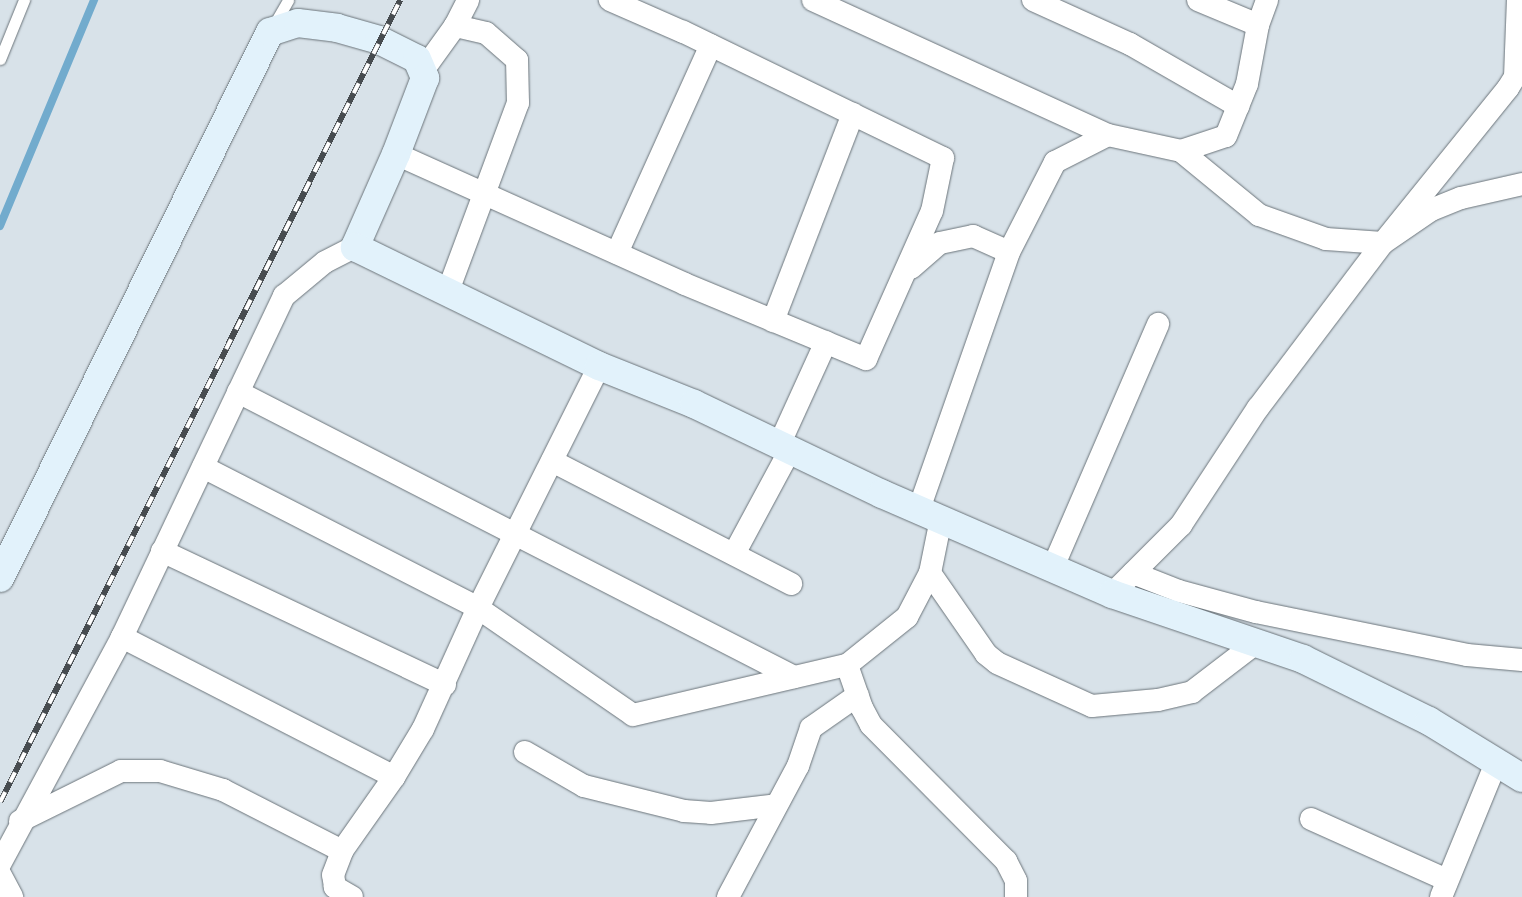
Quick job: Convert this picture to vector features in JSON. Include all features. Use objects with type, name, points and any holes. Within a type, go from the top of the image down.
[{"type":"street","points":[[424,69],[455,26],[468,0]]},
{"type":"street","points":[[396,154],[484,195],[773,321],[866,359],[932,211],[943,158],[711,45],[610,0]]},
{"type":"street","points":[[813,0],[1108,135],[1181,152],[1259,215],[1326,239],[1383,242],[1431,210],[1461,198],[1522,184]]},
{"type":"street","points":[[1033,0],[1073,8],[1130,44],[1238,106]]},
{"type":"street","points":[[1198,0],[1258,25]]},
{"type":"street","points":[[1181,152],[1226,136],[1247,84],[1258,25],[1267,0]]},
{"type":"street","points":[[1112,594],[1181,525],[1248,421],[1383,242],[1515,77],[1518,0]]},
{"type":"street","points":[[0,578],[270,32],[298,23],[337,28],[379,40],[417,59],[424,69],[425,78],[396,154],[354,247],[325,262],[284,296],[122,637],[20,821],[0,864]]},
{"type":"street","points":[[448,291],[518,103],[517,60],[486,33],[455,26]]},
{"type":"street","points":[[617,253],[711,45]]},
{"type":"street","points":[[773,321],[853,114]]},
{"type":"street","points":[[202,467],[478,608],[633,715],[847,665],[907,617],[930,573],[930,514],[1009,252],[1055,162],[1108,135]]},
{"type":"street","points":[[906,272],[940,243],[973,236],[1009,252]]},
{"type":"street","points":[[354,247],[599,366],[694,404],[930,514],[1112,594],[1303,659],[1429,721],[1522,778]]},
{"type":"street","points":[[1053,567],[1158,324]]},
{"type":"street","points":[[734,554],[785,446],[826,342]]},
{"type":"street","points":[[352,897],[335,887],[333,876],[342,851],[394,778],[445,685],[478,608],[599,366]]},
{"type":"street","points":[[238,392],[515,536],[794,677]]},
{"type":"street","points":[[552,461],[791,584]]},
{"type":"street","points":[[162,551],[445,685]]},
{"type":"street","points":[[930,573],[986,654],[997,663],[1092,706],[1158,700],[1192,692],[1256,643]]},
{"type":"street","points":[[1133,573],[1179,591],[1256,612],[1467,655],[1522,660]]},
{"type":"street","points":[[122,637],[394,778]]},
{"type":"street","points":[[847,665],[871,725],[1006,861],[1016,881],[1016,897]]},
{"type":"street","points":[[728,897],[798,766],[811,728],[858,695]]},
{"type":"street","points":[[525,752],[584,786],[684,811],[711,813],[778,805]]},
{"type":"street","points":[[1311,819],[1444,888],[1496,763]]},
{"type":"street","points":[[20,821],[122,771],[160,771],[223,790],[342,851]]},
{"type":"street","points":[[0,874],[12,897]]},
{"type":"lane","points":[[0,59],[24,0]]},
{"type":"lane","points":[[270,32],[288,0]]},
{"type":"waterway","points":[[0,226],[94,0]]},
{"type":"railway","points":[[0,802],[400,0]]}]
